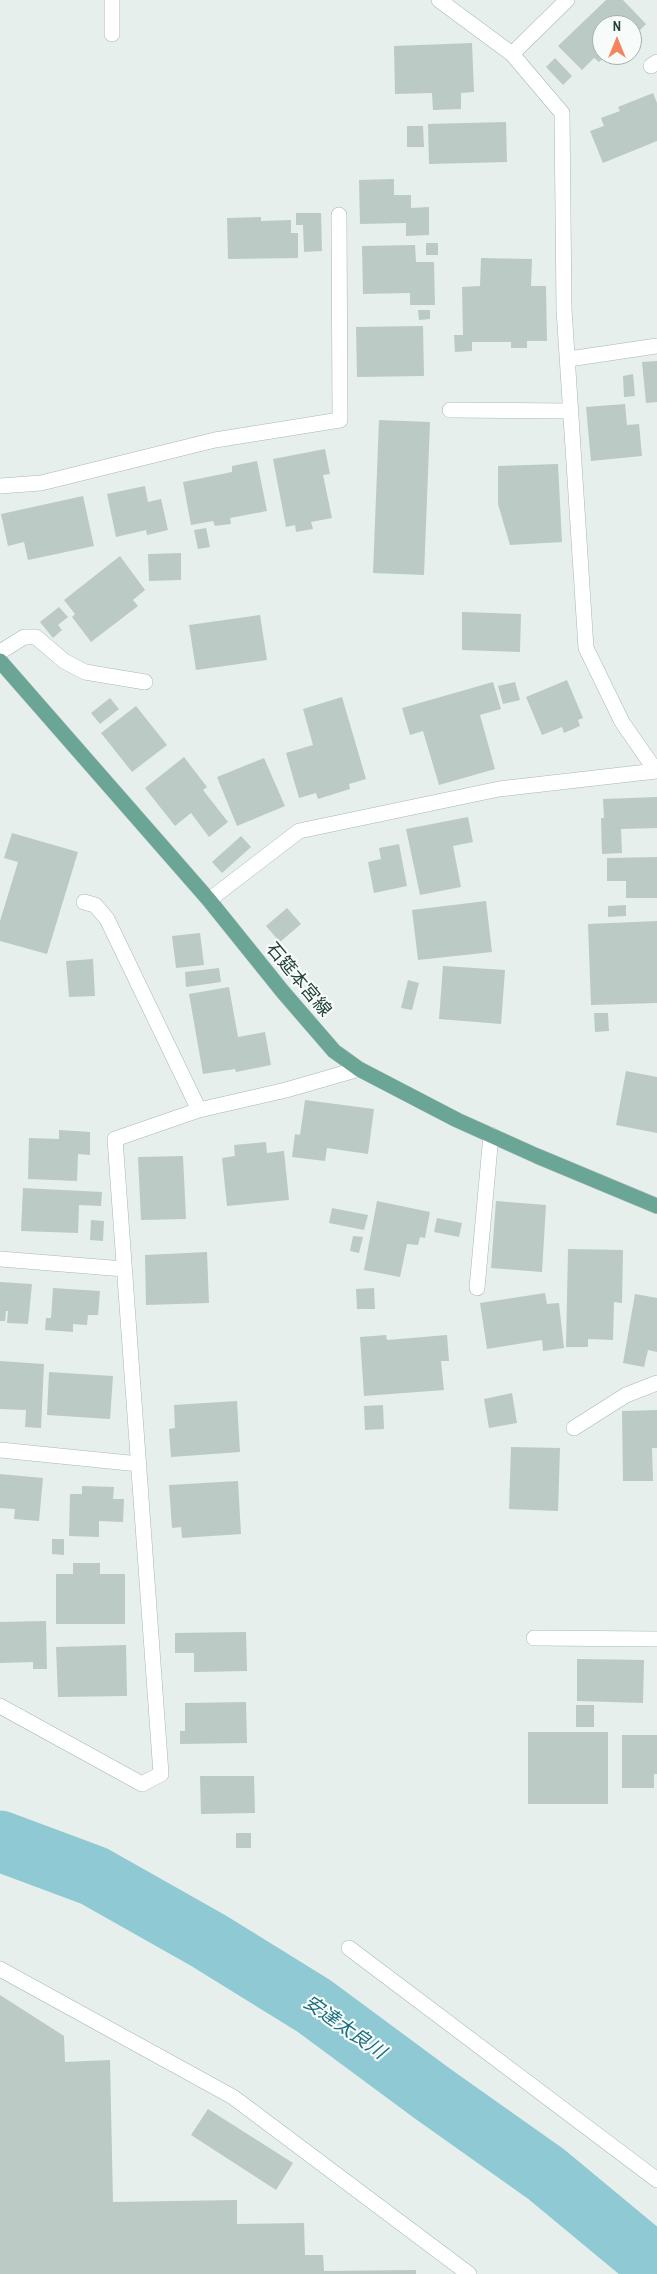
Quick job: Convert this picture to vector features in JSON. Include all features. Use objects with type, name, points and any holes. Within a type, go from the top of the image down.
[{"type":"main road","name":"石筵本宮線","points":[[0,661],[209,900],[282,992],[334,1051],[360,1069],[490,1135],[657,1206]]},
{"type":"street","points":[[112,0],[112,34]]},
{"type":"street","points":[[209,900],[299,831],[499,789],[657,771],[622,722],[586,648],[569,411],[569,359],[564,309],[562,113],[512,54],[439,0]]},
{"type":"street","points":[[512,54],[567,0]]},
{"type":"street","points":[[0,486],[41,483],[215,440],[340,420],[339,215]]},
{"type":"street","points":[[569,359],[657,346]]},
{"type":"street","points":[[450,410],[569,411]]},
{"type":"street","points":[[0,652],[24,637],[36,637],[64,661],[85,672],[145,682]]},
{"type":"street","points":[[84,902],[95,905],[107,919],[199,1110]]},
{"type":"street","points":[[0,1706],[142,1784],[160,1774],[115,1139],[199,1110],[286,1090],[360,1069]]},
{"type":"street","points":[[477,1288],[490,1135]]},
{"type":"street","points":[[0,1259],[124,1269]]},
{"type":"street","points":[[574,1428],[626,1395],[657,1383]]},
{"type":"street","points":[[0,1450],[139,1464]]},
{"type":"street","points":[[534,1638],[657,1639]]},
{"type":"street","points":[[350,1948],[657,2180]]},
{"type":"street","points":[[0,1969],[233,2097],[469,2274]]},
{"type":"building","points":[[606,0],[623,0],[637,15],[592,15],[592,60],[582,70],[558,46]]},
{"type":"building","points":[[642,20],[646,24],[642,28]]},
{"type":"building","points":[[472,43],[474,92],[461,93],[461,109],[433,110],[432,93],[395,94],[394,46]]},
{"type":"building","points":[[555,58],[572,76],[563,85],[546,67]]},
{"type":"building","points":[[653,93],[657,103],[657,141],[603,163],[590,131],[604,126],[601,118],[620,111],[618,107]]},
{"type":"building","points":[[506,122],[507,162],[429,164],[428,124]]},
{"type":"building","points":[[407,126],[423,126],[424,147],[407,147]]},
{"type":"building","points":[[394,179],[394,195],[411,195],[411,208],[429,207],[429,235],[406,236],[406,223],[360,224],[359,180]]},
{"type":"building","points":[[296,213],[321,213],[322,251],[304,252],[303,225],[296,225]]},
{"type":"building","points":[[261,217],[261,221],[291,220],[291,233],[298,233],[298,258],[228,259],[227,218]]},
{"type":"building","points":[[426,243],[438,243],[438,255],[426,255]]},
{"type":"building","points":[[415,245],[416,262],[434,262],[435,305],[410,305],[410,293],[363,294],[362,246]]},
{"type":"building","points":[[481,258],[532,259],[531,286],[546,286],[547,341],[527,341],[527,348],[511,348],[511,342],[472,342],[472,351],[455,352],[454,335],[463,335],[462,287],[480,286]]},
{"type":"building","points":[[418,310],[430,310],[430,319],[419,320]]},
{"type":"building","points":[[423,326],[424,376],[357,377],[356,327]]},
{"type":"building","points":[[657,361],[657,402],[646,403],[642,362]]},
{"type":"building","points":[[633,374],[635,396],[624,397],[623,376]]},
{"type":"building","points":[[625,404],[627,425],[639,424],[642,456],[591,461],[586,407]]},
{"type":"building","points":[[379,420],[430,422],[424,575],[373,573]]},
{"type":"building","points":[[325,449],[330,474],[323,475],[332,518],[311,522],[313,529],[296,532],[295,525],[286,527],[273,459]]},
{"type":"building","points":[[257,461],[267,511],[230,518],[231,524],[215,526],[213,521],[191,525],[183,482],[232,472],[232,466]]},
{"type":"building","points":[[558,464],[562,542],[510,545],[498,504],[498,466]]},
{"type":"building","points":[[145,486],[148,502],[161,499],[168,530],[147,535],[146,530],[116,537],[107,494]]},
{"type":"building","points":[[83,496],[94,546],[28,560],[24,542],[8,546],[1,514]]},
{"type":"building","points":[[206,528],[210,547],[198,549],[194,530]]},
{"type":"building","points":[[181,553],[181,580],[149,581],[148,554]]},
{"type":"building","points":[[120,556],[145,590],[133,600],[138,606],[91,642],[72,617],[75,614],[64,600]]},
{"type":"building","points":[[59,607],[68,617],[58,625],[62,630],[53,638],[40,622]]},
{"type":"building","points":[[462,612],[521,614],[520,652],[462,650]]},
{"type":"building","points":[[260,615],[267,660],[196,670],[189,625]]},
{"type":"building","points":[[567,680],[583,718],[578,720],[580,726],[564,733],[562,727],[542,735],[526,697]]},
{"type":"building","points":[[493,682],[501,709],[480,715],[495,769],[439,785],[423,731],[410,735],[402,708]]},
{"type":"building","points":[[515,682],[520,700],[503,704],[498,686]]},
{"type":"building","points":[[342,697],[366,779],[349,784],[350,789],[318,799],[316,793],[299,798],[286,753],[313,745],[303,709]]},
{"type":"building","points":[[110,698],[119,709],[100,724],[91,713]]},
{"type":"building","points":[[136,706],[167,745],[132,772],[101,733]]},
{"type":"building","points":[[184,757],[207,787],[203,790],[228,822],[209,837],[191,813],[175,826],[145,788]]},
{"type":"building","points":[[264,758],[285,806],[237,826],[217,777]]},
{"type":"building","points":[[657,797],[657,828],[621,829],[622,853],[602,854],[601,818],[604,818],[603,799]]},
{"type":"building","points":[[468,817],[473,842],[453,846],[461,887],[420,895],[406,829]]},
{"type":"building","points":[[12,833],[78,852],[47,954],[0,941],[0,921],[18,862],[4,858]]},
{"type":"building","points":[[241,836],[251,847],[222,873],[212,862]]},
{"type":"building","points":[[399,844],[407,886],[374,893],[368,862],[381,859],[379,848]]},
{"type":"building","points":[[657,857],[657,898],[626,898],[626,881],[607,881],[607,858]]},
{"type":"building","points":[[486,901],[492,952],[418,960],[412,910]]},
{"type":"building","points":[[626,905],[626,916],[608,917],[608,906]]},
{"type":"building","points":[[287,908],[301,924],[280,942],[266,926]]},
{"type":"building","points":[[657,921],[657,1003],[591,1005],[588,924]]},
{"type":"building","points":[[200,933],[204,965],[176,968],[172,936]]},
{"type":"building","points":[[93,959],[95,996],[69,997],[66,961]]},
{"type":"building","points":[[443,966],[505,970],[501,1024],[439,1019]]},
{"type":"building","points":[[219,968],[221,982],[186,987],[185,972]]},
{"type":"building","points":[[408,980],[419,983],[412,1010],[401,1008]]},
{"type":"building","points":[[229,987],[238,1037],[265,1032],[271,1065],[236,1072],[235,1069],[203,1074],[189,994]]},
{"type":"building","points":[[594,1013],[608,1013],[609,1031],[595,1032]]},
{"type":"building","points":[[626,1071],[657,1077],[657,1133],[616,1125]]},
{"type":"building","points":[[305,1100],[374,1109],[368,1154],[327,1148],[325,1161],[292,1157],[295,1134],[300,1135]]},
{"type":"building","points":[[59,1130],[90,1132],[90,1155],[78,1154],[77,1181],[28,1179],[29,1138],[59,1139]]},
{"type":"building","points":[[266,1142],[267,1153],[284,1151],[289,1200],[227,1206],[222,1158],[235,1156],[234,1145]]},
{"type":"building","points":[[183,1156],[186,1219],[141,1220],[138,1157]]},
{"type":"building","points":[[23,1188],[102,1192],[101,1206],[79,1205],[78,1233],[21,1231]]},
{"type":"building","points":[[377,1201],[430,1212],[425,1238],[420,1237],[418,1245],[407,1244],[400,1277],[364,1270]]},
{"type":"building","points":[[496,1201],[546,1205],[542,1272],[491,1268]]},
{"type":"building","points":[[332,1208],[368,1215],[364,1230],[329,1223]]},
{"type":"building","points":[[437,1218],[462,1223],[459,1237],[434,1232]]},
{"type":"building","points":[[91,1220],[104,1221],[103,1241],[90,1240]]},
{"type":"building","points":[[353,1236],[363,1237],[359,1253],[350,1251]]},
{"type":"building","points":[[568,1249],[623,1250],[622,1303],[614,1302],[613,1340],[588,1339],[588,1347],[566,1347]]},
{"type":"building","points":[[207,1252],[209,1303],[146,1305],[145,1255]]},
{"type":"building","points":[[0,1282],[32,1284],[28,1324],[7,1323],[8,1311],[6,1311],[5,1321],[0,1321]]},
{"type":"building","points":[[53,1288],[100,1291],[98,1315],[88,1315],[87,1325],[73,1324],[73,1332],[45,1330],[46,1318],[51,1318]]},
{"type":"building","points":[[374,1288],[375,1309],[357,1309],[356,1289]]},
{"type":"building","points":[[545,1293],[547,1304],[559,1303],[564,1348],[543,1351],[542,1340],[487,1349],[480,1303]]},
{"type":"building","points":[[635,1294],[657,1298],[657,1352],[648,1350],[644,1367],[623,1363]]},
{"type":"building","points":[[386,1335],[387,1340],[447,1335],[449,1361],[441,1361],[444,1390],[364,1396],[360,1337]]},
{"type":"building","points":[[0,1361],[44,1364],[41,1428],[25,1427],[26,1410],[0,1409]]},
{"type":"building","points":[[49,1372],[113,1376],[110,1419],[47,1415]]},
{"type":"building","points":[[512,1393],[517,1423],[489,1428],[484,1399]]},
{"type":"building","points":[[237,1401],[240,1452],[171,1457],[169,1429],[175,1428],[174,1405]]},
{"type":"building","points":[[383,1405],[384,1429],[365,1430],[364,1406]]},
{"type":"building","points":[[657,1410],[657,1448],[652,1448],[653,1481],[623,1481],[622,1411]]},
{"type":"building","points":[[511,1447],[560,1448],[558,1511],[509,1509]]},
{"type":"building","points":[[0,1474],[43,1478],[39,1521],[14,1519],[15,1509],[0,1508]]},
{"type":"building","points":[[238,1481],[241,1534],[182,1538],[181,1527],[172,1528],[169,1485]]},
{"type":"building","points":[[82,1486],[114,1487],[113,1499],[124,1499],[123,1522],[99,1521],[99,1537],[69,1536],[70,1494],[82,1494]]},
{"type":"building","points":[[52,1539],[64,1539],[64,1555],[52,1554]]},
{"type":"building","points":[[73,1563],[100,1563],[100,1574],[125,1574],[125,1624],[56,1624],[56,1574],[73,1574]]},
{"type":"building","points":[[46,1621],[47,1669],[33,1669],[33,1662],[0,1663],[0,1622]]},
{"type":"building","points":[[246,1632],[247,1671],[194,1672],[194,1653],[175,1653],[175,1633]]},
{"type":"building","points":[[126,1645],[127,1696],[58,1697],[56,1647]]},
{"type":"building","points":[[577,1659],[644,1660],[643,1703],[577,1701]]},
{"type":"building","points":[[246,1702],[247,1743],[180,1744],[180,1731],[185,1731],[185,1703]]},
{"type":"building","points":[[576,1705],[594,1705],[594,1727],[576,1727]]},
{"type":"building","points":[[528,1732],[608,1732],[608,1804],[528,1804]]},
{"type":"building","points":[[622,1735],[657,1735],[657,1774],[654,1774],[654,1788],[622,1788]]},
{"type":"building","points":[[200,1776],[254,1776],[255,1813],[201,1814]]},
{"type":"building","points":[[236,1833],[251,1833],[251,1848],[236,1848]]},
{"type":"building","points":[[0,1995],[64,2036],[65,2062],[110,2060],[113,2202],[237,2200],[237,2224],[304,2223],[305,2255],[323,2255],[324,2271],[416,2270],[416,2274],[0,2274]]},
{"type":"building","points":[[208,2109],[293,2163],[276,2190],[191,2135]]},
{"type":"waterway","name":"安達太良川","points":[[0,1841],[94,1876],[209,1941],[314,2006],[546,2174],[657,2266]]}]
